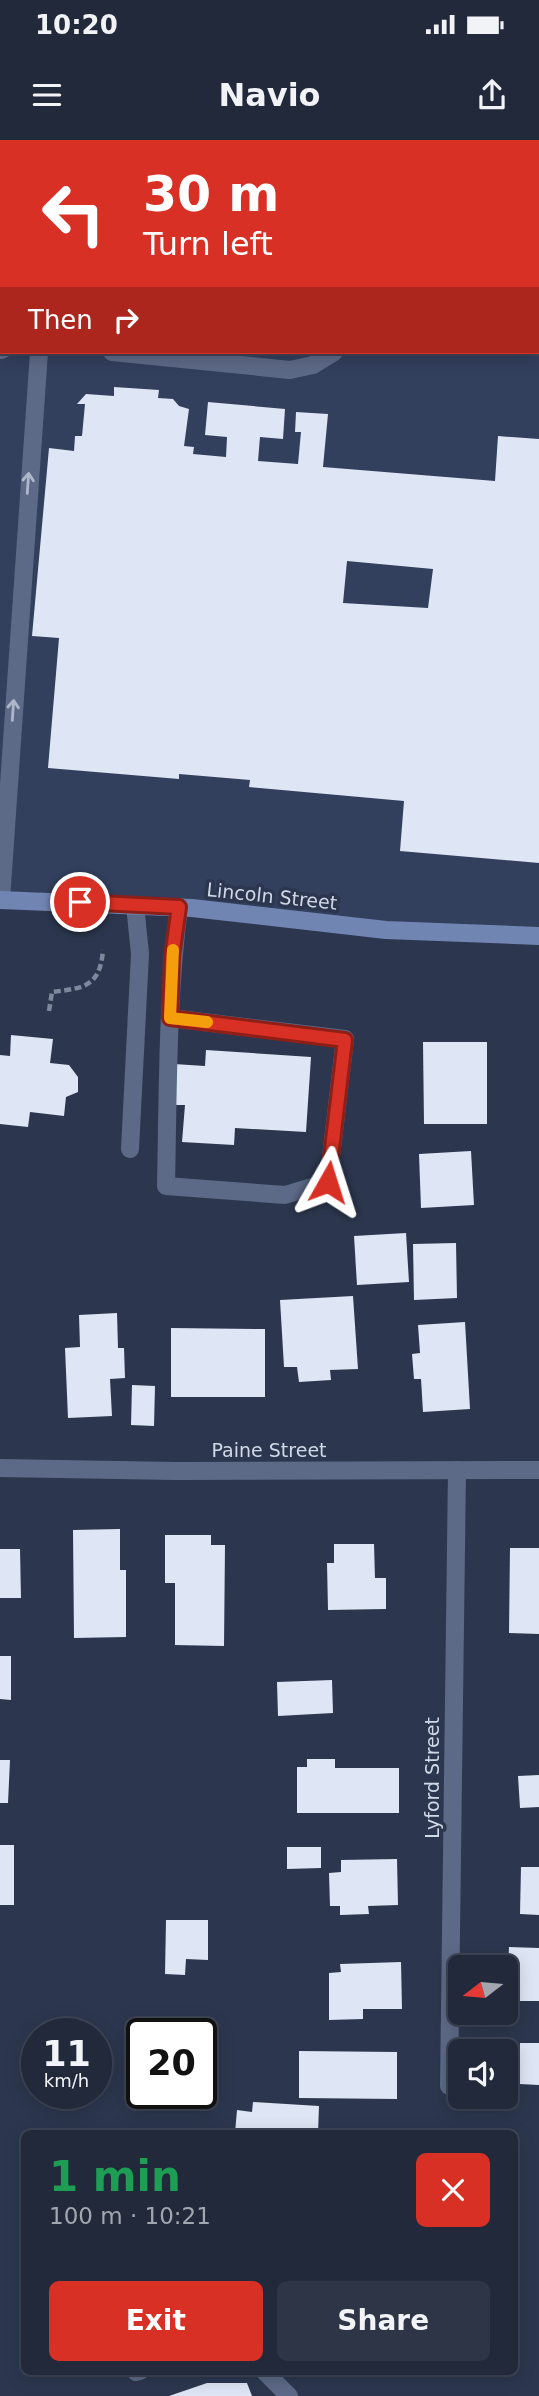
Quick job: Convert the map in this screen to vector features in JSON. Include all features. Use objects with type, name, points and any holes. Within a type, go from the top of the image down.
[{"type":"main road","name":"Lincoln Street","points":[[0,900],[179,907],[386,930],[539,936]]},
{"type":"street","points":[[0,900],[38,354]]},
{"type":"street","points":[[132,354],[290,370],[313,365],[331,354]]},
{"type":"street","points":[[130,1149],[140,954],[135,905]]},
{"type":"street","points":[[170,1018],[345,1040],[328,1182],[285,1195],[166,1186],[170,1018],[172,957],[179,907]]},
{"type":"street","name":"Paine Street","points":[[0,1468],[176,1471],[539,1470]]},
{"type":"street","name":"Lyford Street","points":[[450,2039],[457,1470]]},
{"type":"street","points":[[268,2375],[289,2396]]},
{"type":"path","points":[[49,1012],[52,992],[84,988],[95,979],[102,965],[103,950]]},
{"type":"shaded area","points":[[0,354],[539,354],[539,936],[0,900]]},
{"type":"building","points":[[114,387],[159,390],[158,398],[173,399],[179,406],[189,409],[184,446],[194,447],[193,454],[226,457],[227,437],[205,435],[208,402],[285,409],[283,439],[260,437],[258,461],[298,464],[301,432],[295,432],[296,412],[328,414],[323,467],[495,481],[498,436],[539,439],[539,863],[400,851],[404,801],[249,787],[250,780],[179,774],[179,779],[48,768],[59,638],[32,636],[49,448],[74,451],[75,436],[82,436],[85,404],[77,404],[86,394],[114,396]],"holes":[[[347,561],[433,569],[428,608],[343,603]]]},
{"type":"building","points":[[11,1035],[53,1039],[50,1063],[69,1065],[78,1077],[78,1092],[66,1097],[64,1116],[30,1112],[28,1127],[0,1124],[0,1055],[10,1056]]},
{"type":"building","points":[[423,1042],[487,1042],[487,1124],[424,1124]]},
{"type":"building","points":[[206,1050],[311,1057],[306,1132],[235,1128],[234,1145],[182,1142],[185,1105],[172,1105],[174,1064],[205,1066]]},
{"type":"building","points":[[471,1151],[474,1205],[421,1208],[419,1154]]},
{"type":"building","points":[[406,1233],[409,1282],[357,1285],[354,1236]]},
{"type":"building","points":[[456,1243],[457,1298],[414,1300],[413,1244]]},
{"type":"building","points":[[353,1296],[358,1369],[330,1370],[331,1380],[299,1382],[297,1367],[284,1367],[280,1300]]},
{"type":"building","points":[[117,1313],[118,1348],[124,1348],[125,1378],[110,1379],[112,1416],[68,1418],[65,1348],[80,1347],[79,1315]]},
{"type":"building","points":[[465,1322],[470,1409],[423,1412],[421,1379],[414,1379],[412,1354],[420,1353],[418,1325]]},
{"type":"building","points":[[171,1328],[265,1329],[265,1397],[171,1397]]},
{"type":"building","points":[[132,1385],[155,1386],[154,1426],[131,1425]]},
{"type":"building","points":[[120,1529],[120,1570],[126,1570],[126,1637],[74,1638],[73,1530]]},
{"type":"building","points":[[165,1535],[211,1535],[211,1545],[225,1545],[224,1646],[175,1645],[175,1583],[165,1583]]},
{"type":"building","points":[[334,1544],[374,1544],[375,1578],[386,1578],[386,1609],[328,1610],[327,1563],[334,1563]]},
{"type":"building","points":[[510,1548],[539,1548],[539,1634],[509,1633]]},
{"type":"building","points":[[0,1549],[20,1549],[21,1598],[0,1598]]},
{"type":"building","points":[[0,1656],[11,1656],[11,1700],[0,1699]]},
{"type":"building","points":[[332,1680],[333,1713],[278,1716],[277,1682]]},
{"type":"building","points":[[307,1759],[335,1759],[335,1768],[399,1768],[399,1813],[297,1813],[297,1767],[307,1767]]},
{"type":"building","points":[[0,1760],[10,1760],[8,1803],[0,1803]]},
{"type":"building","points":[[539,1775],[539,1807],[520,1808],[518,1776]]},
{"type":"building","points":[[0,1845],[14,1845],[14,1905],[0,1905]]},
{"type":"building","points":[[287,1847],[321,1847],[321,1868],[287,1869]]},
{"type":"building","points":[[397,1859],[398,1905],[368,1906],[369,1914],[340,1915],[340,1906],[330,1906],[329,1873],[341,1872],[341,1860]]},
{"type":"building","points":[[521,1867],[539,1867],[539,1915],[520,1914]]},
{"type":"building","points":[[166,1920],[208,1920],[208,1960],[186,1959],[185,1975],[165,1974]]},
{"type":"building","points":[[509,1947],[539,1948],[539,2001],[519,2001],[518,1955],[509,1955]]},
{"type":"building","points":[[401,1962],[402,2009],[363,2009],[363,2019],[329,2020],[329,1973],[341,1972],[340,1964]]},
{"type":"building","points":[[520,2043],[539,2043],[539,2085],[519,2084]]},
{"type":"building","points":[[299,2051],[397,2052],[397,2099],[299,2098]]},
{"type":"building","points":[[253,2102],[319,2106],[318,2130],[235,2130],[237,2110],[252,2112]]},
{"type":"building","points":[[207,2383],[247,2383],[252,2396],[169,2396]]},
{"type":"slow traffic","points":[[173,950],[170,1018],[207,1022]]},
{"type":"route","points":[[80,902],[179,907],[172,957],[170,1018],[345,1040],[328,1182]]}]
